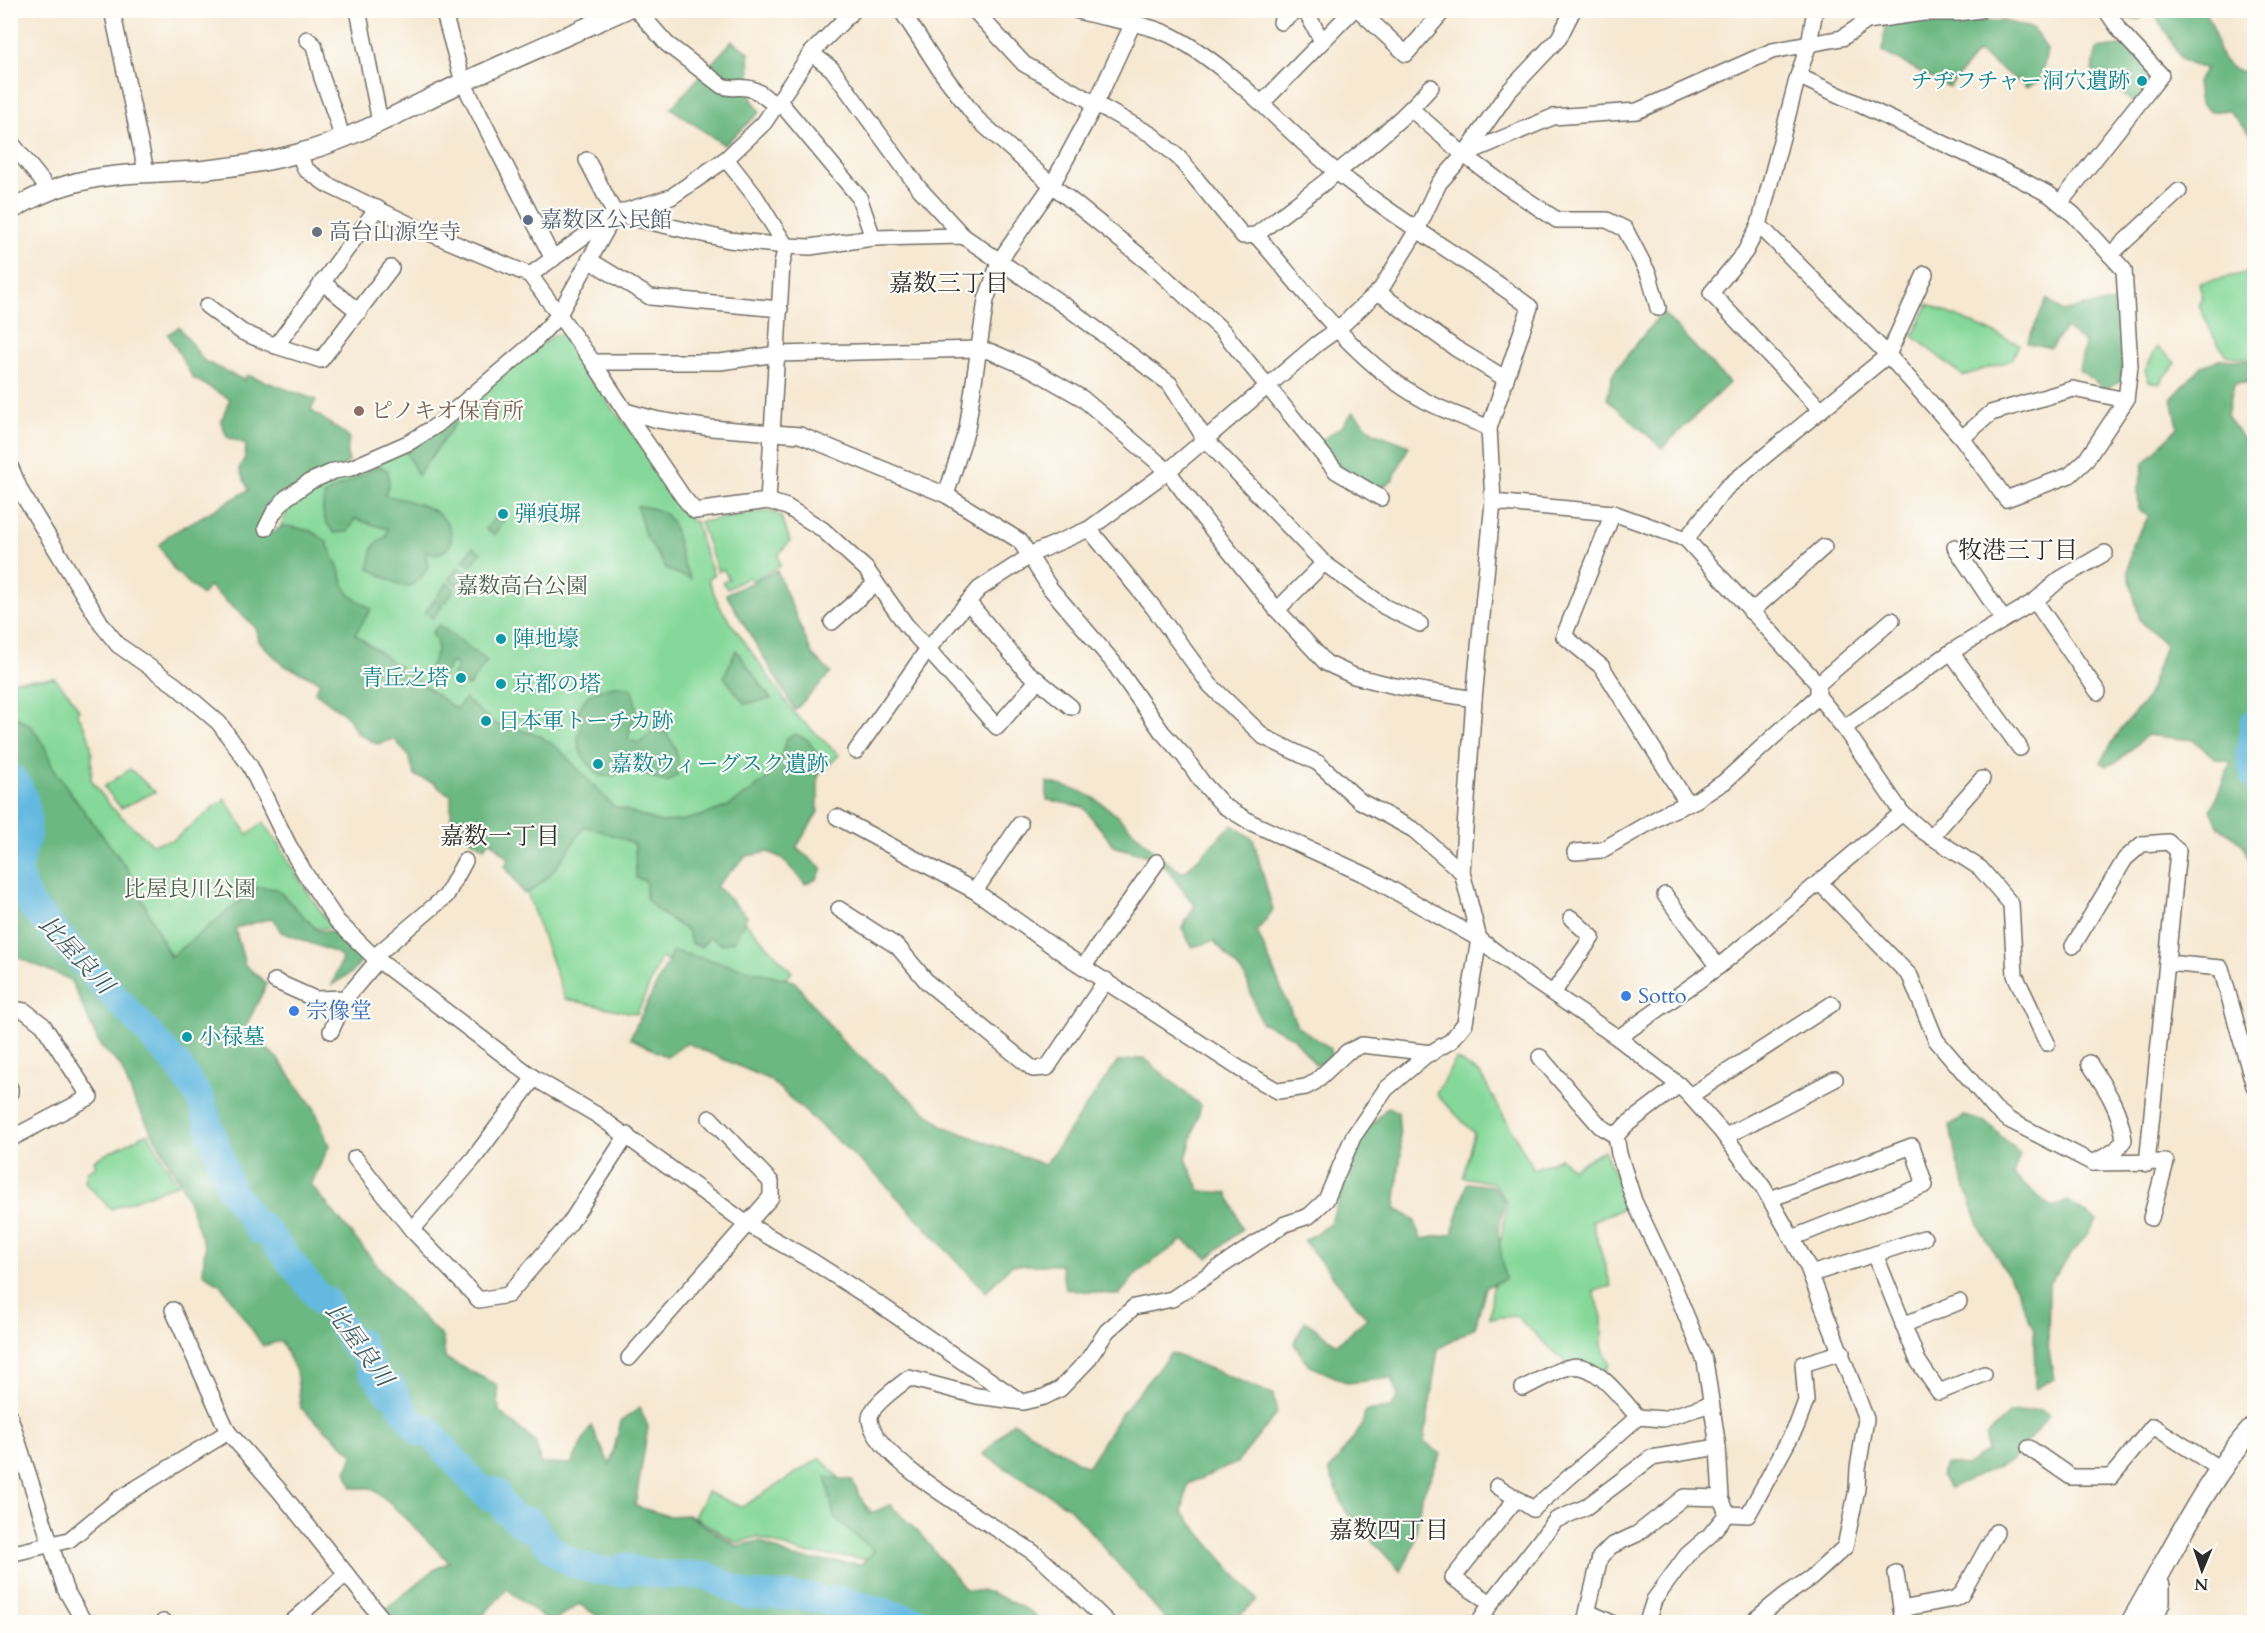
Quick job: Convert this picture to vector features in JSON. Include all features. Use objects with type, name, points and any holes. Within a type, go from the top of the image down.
[{"type":"main road","points":[[2132,1623],[2192,1513],[2220,1469],[2254,1427]]},
{"type":"main road","points":[[2151,1623],[2159,1602],[2159,1576]]},
{"type":"street","points":[[112,10],[146,171]]},
{"type":"street","points":[[358,10],[380,122]]},
{"type":"street","points":[[443,10],[464,82],[553,259]]},
{"type":"street","points":[[10,211],[49,190],[100,177],[146,171],[202,170],[248,164],[299,153],[380,122],[625,10]]},
{"type":"street","points":[[637,10],[667,44],[722,86],[732,90],[746,87],[777,104],[859,197],[873,238]]},
{"type":"street","points":[[530,275],[615,214],[671,197],[726,159],[764,123],[811,52],[854,10]]},
{"type":"street","points":[[901,10],[942,73],[977,119],[1052,185],[1155,268],[1213,322],[1336,471],[1381,498]]},
{"type":"street","points":[[974,10],[1024,64],[1152,135],[1179,158],[1243,236],[1256,235],[1337,172],[1411,109],[1431,87]]},
{"type":"street","points":[[1075,10],[1103,19],[1134,17],[1174,37],[1201,54],[1262,103],[1337,172],[1530,307],[1489,428],[1492,502],[1473,699],[1462,872],[1479,939],[1466,1023],[1451,1041],[1425,1056],[1386,1089],[1353,1137],[1326,1200],[1309,1216],[1285,1224],[1172,1299],[1134,1307],[1107,1330],[1087,1361],[1060,1389],[1044,1397],[1023,1402],[977,1396],[909,1378],[873,1408],[869,1418],[875,1436],[913,1474],[1035,1554],[1107,1623]]},
{"type":"street","points":[[1281,22],[1297,10]]},
{"type":"street","points":[[1305,10],[1322,41]]},
{"type":"street","points":[[1262,103],[1353,10]]},
{"type":"street","points":[[1359,10],[1406,54],[1444,10]]},
{"type":"street","points":[[1815,10],[1809,44],[1798,76],[1759,225],[1745,252],[1711,293],[1821,410]]},
{"type":"street","points":[[1464,155],[1553,117],[1637,111],[1772,51],[1842,38],[1867,21],[1923,13],[1980,10]]},
{"type":"street","points":[[2060,204],[2161,75],[2121,32],[2106,10]]},
{"type":"street","points":[[856,751],[927,650],[979,589],[1029,556],[1089,529],[1168,471],[1317,345],[1338,330],[1378,292],[1417,230],[1439,183],[1464,155],[1508,92],[1559,38],[1566,13]]},
{"type":"street","points":[[946,495],[967,429],[986,300],[1000,260],[1052,185],[1096,103],[1134,17]]},
{"type":"street","points":[[308,39],[315,45],[322,78],[338,120],[342,138]]},
{"type":"street","points":[[811,52],[831,69],[918,187],[963,236],[1000,260],[1170,384],[1205,439],[1324,563],[1385,607],[1420,624]]},
{"type":"street","points":[[1759,225],[1888,355],[1962,438],[2006,499],[2070,475],[2086,460],[2126,400],[2130,366],[2124,270],[2074,215],[2050,195],[2018,178],[1798,76]]},
{"type":"street","points":[[1411,109],[1464,155],[1557,220],[1607,220],[1625,229],[1649,274],[1658,308]]},
{"type":"street","points":[[10,141],[49,190]]},
{"type":"street","points":[[299,153],[305,169],[328,184],[415,227],[530,275],[593,362],[683,497],[695,511],[768,501],[787,507],[822,530],[866,569],[927,650],[997,727],[1038,680]]},
{"type":"street","points":[[726,159],[755,196],[786,246],[782,264],[768,501]]},
{"type":"street","points":[[587,160],[615,214],[729,240],[810,247],[873,238],[963,236]]},
{"type":"street","points":[[2110,255],[2179,191]]},
{"type":"street","points":[[276,346],[377,208]]},
{"type":"street","points":[[266,528],[274,512],[286,498],[309,482],[334,471],[351,468],[410,442],[437,425],[530,346],[558,316],[615,214]]},
{"type":"street","points":[[1256,235],[1338,330],[1376,366],[1422,399],[1489,428]]},
{"type":"street","points":[[589,261],[650,297],[780,309]]},
{"type":"street","points":[[207,306],[242,332],[276,346],[321,360],[391,268]]},
{"type":"street","points":[[1686,539],[1726,488],[1888,355],[1925,274]]},
{"type":"street","points":[[322,282],[359,312]]},
{"type":"street","points":[[1378,292],[1455,348],[1506,379]]},
{"type":"street","points":[[593,362],[720,362],[777,354],[980,350],[992,352],[1033,370],[1082,398],[1168,471],[1277,610],[1326,663],[1354,675],[1395,686],[1473,699]]},
{"type":"street","points":[[1962,438],[1991,413],[2073,389],[2126,400]]},
{"type":"street","points":[[625,411],[658,420],[800,435],[946,495],[1020,541],[1050,588],[1113,662],[1162,732],[1224,806],[1252,823],[1368,876],[1479,939],[1527,976],[1618,1038],[1685,1090],[1726,1136],[1763,1187],[1792,1238],[1811,1274],[1866,1419],[1857,1489],[1845,1547],[1811,1578],[1784,1596],[1752,1623]]},
{"type":"street","points":[[10,466],[21,492],[102,625],[118,645],[175,685],[219,723],[250,766],[288,844],[306,875],[337,921],[376,959],[534,1078],[597,1114],[747,1224],[812,1261],[882,1306],[1023,1402]]},
{"type":"street","points":[[1492,502],[1613,513],[1686,539],[1818,690],[1902,813],[1931,837],[1980,868],[2011,904],[2014,975],[2047,1043]]},
{"type":"street","points":[[1613,513],[1564,636],[1602,667],[1688,804]]},
{"type":"street","points":[[1089,529],[1153,607],[1210,685],[1264,737],[1318,762],[1360,801],[1414,830],[1462,872]]},
{"type":"street","points":[[1751,612],[1824,547]]},
{"type":"street","points":[[1955,547],[2003,619]]},
{"type":"street","points":[[1844,729],[1951,652],[2035,601],[2060,579],[2105,553]]},
{"type":"street","points":[[1277,610],[1324,563]]},
{"type":"street","points":[[832,622],[876,584]]},
{"type":"street","points":[[2035,601],[2098,692]]},
{"type":"street","points":[[968,602],[1025,670],[1071,707]]},
{"type":"street","points":[[1575,852],[1602,850],[1724,782],[1892,620]]},
{"type":"street","points":[[1951,652],[2020,748]]},
{"type":"street","points":[[1931,837],[1982,779]]},
{"type":"street","points":[[1618,1038],[1718,967],[1902,813]]},
{"type":"street","points":[[837,818],[975,891],[1240,1069],[1278,1091],[1306,1087],[1315,1082],[1347,1052],[1362,1045],[1432,1053]]},
{"type":"street","points":[[975,891],[1020,824]]},
{"type":"street","points":[[2073,946],[2125,859],[2142,844],[2168,842],[2178,851],[2147,1164]]},
{"type":"street","points":[[332,1031],[346,998],[376,959],[447,896],[465,861]]},
{"type":"street","points":[[1084,966],[1157,862]]},
{"type":"street","points":[[1819,882],[1910,976],[1936,1040],[1995,1109],[2009,1120],[2093,1163],[2166,1162],[2151,1218]]},
{"type":"street","points":[[1665,895],[1718,967]]},
{"type":"street","points":[[839,909],[898,947],[928,983],[1032,1069],[1047,1068],[1106,980]]},
{"type":"street","points":[[1553,993],[1592,937],[1570,918]]},
{"type":"street","points":[[2167,963],[2221,968],[2254,1086]]},
{"type":"street","points":[[275,981],[315,999],[346,998]]},
{"type":"street","points":[[1616,1136],[1626,1125],[1832,1004]]},
{"type":"street","points":[[10,1008],[25,1011],[43,1025],[90,1097],[10,1139]]},
{"type":"street","points":[[1540,1057],[1600,1126],[1616,1136],[1619,1154],[1634,1201],[1670,1277],[1705,1361],[1718,1447],[1721,1498],[1727,1514]]},
{"type":"street","points":[[2090,1063],[2115,1107],[2122,1125],[2124,1140],[2116,1150],[2093,1163]]},
{"type":"street","points":[[412,1230],[474,1158],[534,1078]]},
{"type":"street","points":[[1726,1136],[1835,1079]]},
{"type":"street","points":[[10,1088],[10,1093]]},
{"type":"street","points":[[628,1358],[771,1197],[771,1182],[710,1118]]},
{"type":"street","points":[[355,1158],[412,1230],[479,1300],[508,1295],[570,1222],[627,1135]]},
{"type":"street","points":[[1770,1199],[1912,1146],[1925,1185],[1792,1238]]},
{"type":"street","points":[[1811,1274],[1924,1238]]},
{"type":"street","points":[[1875,1254],[1918,1361],[1939,1392],[1984,1374]]},
{"type":"street","points":[[1903,1324],[1959,1302]]},
{"type":"street","points":[[173,1310],[228,1432],[279,1490],[380,1616]]},
{"type":"street","points":[[1727,1514],[1748,1515],[1797,1425],[1806,1401],[1803,1364],[1842,1352]]},
{"type":"street","points":[[1523,1388],[1570,1366],[1588,1369],[1604,1379],[1638,1418]]},
{"type":"street","points":[[1497,1486],[1533,1509],[1638,1418],[1663,1419],[1711,1404]]},
{"type":"street","points":[[12,1423],[65,1589],[84,1623]]},
{"type":"street","points":[[2029,1448],[2071,1478],[2110,1477],[2153,1426],[2220,1469]]},
{"type":"street","points":[[10,1554],[69,1540],[119,1499],[228,1432]]},
{"type":"street","points":[[1479,1623],[1491,1603],[1556,1520],[1586,1507],[1651,1458],[1718,1447]]},
{"type":"street","points":[[1610,1623],[1587,1617],[1600,1557],[1611,1546],[1636,1534],[1684,1497],[1721,1498]]},
{"type":"street","points":[[1491,1603],[1453,1578],[1516,1499]]},
{"type":"street","points":[[1647,1623],[1654,1600],[1667,1582],[1687,1555],[1709,1536],[1727,1514]]},
{"type":"street","points":[[1896,1573],[1902,1616],[1954,1599],[1962,1595],[1996,1532]]},
{"type":"street","points":[[292,1623],[346,1574]]},
{"type":"green space","points":[[2203,10],[2212,25],[2219,51],[2227,65],[2254,74],[2254,137],[2228,110],[2211,112],[2200,104],[2197,82],[2206,68],[2185,62],[2181,58],[2152,11]]},
{"type":"green space","points":[[2116,11],[2145,11],[2140,19],[2128,19]]},
{"type":"green space","points":[[1902,20],[2004,21],[2034,29],[2047,50],[2041,81],[2026,87],[1978,52],[1949,87],[1883,52],[1885,25]]},
{"type":"green space","points":[[732,41],[749,52],[751,98],[760,112],[724,145],[671,108]]},
{"type":"green space","points":[[2128,45],[2155,75],[2134,103],[2092,70],[2097,49]]},
{"type":"green space","points":[[2246,273],[2249,291],[2254,290],[2254,342],[2251,360],[2226,355],[2214,337],[2199,305],[2203,299],[2199,283]]},
{"type":"green space","points":[[2047,299],[2063,312],[2085,306],[2118,302],[2122,339],[2122,381],[2105,389],[2079,370],[2085,343],[2065,328],[2051,348],[2027,343]]},
{"type":"green space","points":[[1928,304],[2019,344],[2012,360],[1963,376],[1913,336]]},
{"type":"green space","points":[[1662,312],[1729,383],[1662,448],[1607,399],[1613,373]]},
{"type":"green space","points":[[179,327],[204,361],[244,380],[247,375],[316,400],[311,410],[349,437],[347,453],[349,462],[261,524],[266,535],[284,526],[311,531],[326,541],[345,588],[350,595],[371,609],[355,634],[456,709],[465,699],[495,724],[539,735],[559,749],[613,806],[660,822],[680,821],[729,806],[768,777],[781,758],[787,738],[795,734],[808,740],[817,754],[818,812],[796,848],[822,868],[817,879],[805,884],[782,858],[768,852],[746,856],[716,886],[747,916],[734,941],[721,944],[710,937],[701,947],[691,943],[688,931],[659,912],[646,898],[646,881],[636,878],[635,845],[585,826],[551,873],[524,894],[505,866],[509,859],[490,840],[484,848],[467,837],[451,822],[451,795],[441,790],[435,783],[415,776],[408,755],[394,739],[377,744],[357,733],[348,717],[315,692],[320,681],[283,665],[259,641],[256,628],[209,586],[202,595],[174,570],[159,545],[169,535],[249,490],[239,469],[245,457],[246,444],[227,437],[221,422],[230,399],[193,378],[168,334]]},
{"type":"green space","name":"嘉数高台公園","points":[[563,334],[692,522],[696,521],[702,545],[714,575],[708,579],[720,607],[794,713],[839,755],[710,884],[792,972],[757,1008],[661,958],[637,1014],[565,999],[520,873],[554,837],[266,562],[290,503],[325,481],[346,475],[349,477],[418,443],[554,335]]},
{"type":"green space","points":[[2157,347],[2176,363],[2159,384],[2149,381],[2145,371]]},
{"type":"green space","points":[[2254,356],[2254,382],[2234,384],[2227,415],[2245,443],[2254,450],[2254,874],[2242,843],[2219,827],[2211,810],[2231,762],[2216,759],[2193,740],[2147,735],[2118,761],[2106,766],[2100,762],[2121,729],[2147,698],[2165,645],[2140,620],[2128,572],[2132,545],[2149,516],[2139,510],[2138,489],[2144,463],[2178,427],[2172,398],[2202,366],[2222,359],[2253,362]]},
{"type":"green space","points":[[465,410],[418,475],[406,452]]},
{"type":"green space","points":[[1353,412],[1373,432],[1409,446],[1392,481],[1379,489],[1340,468],[1319,442],[1342,426]]},
{"type":"green space","points":[[380,466],[388,471],[389,483],[385,495],[416,503],[436,512],[449,527],[451,541],[449,547],[434,555],[425,550],[428,567],[420,579],[408,587],[393,582],[369,568],[373,550],[377,543],[386,537],[388,529],[355,519],[348,532],[334,533],[324,515],[325,494]]},
{"type":"green space","points":[[637,506],[658,510],[669,518],[691,579],[667,570],[645,535]]},
{"type":"green space","points":[[767,511],[781,516],[790,541],[778,555],[780,566],[752,581],[749,577],[727,589],[723,582],[729,579],[723,569],[718,572],[700,522]]},
{"type":"green space","points":[[496,516],[504,522],[494,535],[486,529]]},
{"type":"green space","points":[[473,547],[481,553],[471,566],[463,560]]},
{"type":"green space","points":[[458,567],[467,573],[457,585],[449,579]]},
{"type":"green space","points":[[777,571],[812,654],[831,673],[795,710],[726,594]]},
{"type":"green space","points":[[447,583],[455,589],[445,602],[437,596]]},
{"type":"green space","points":[[435,599],[443,605],[433,618],[425,612]]},
{"type":"green space","points":[[439,625],[487,661],[469,686],[463,684],[457,688],[449,682],[458,667],[453,661],[440,679],[429,669],[437,648],[432,633]]},
{"type":"green space","points":[[736,650],[771,699],[745,704],[724,677]]},
{"type":"green space","name":"比屋良川公園","points":[[54,678],[69,694],[79,710],[77,713],[89,737],[92,752],[91,780],[111,807],[152,844],[173,840],[225,799],[248,835],[263,822],[331,927],[311,930],[273,896],[203,943],[201,1000],[118,877],[11,735],[10,681]]},
{"type":"green space","points":[[614,686],[631,687],[636,705],[628,740],[639,743],[653,731],[665,731],[672,742],[678,757],[678,769],[677,775],[667,782],[625,764],[614,776],[600,776],[583,755],[578,740],[581,725],[578,712],[584,700],[591,693]]},
{"type":"green space","points":[[10,713],[32,727],[45,747],[53,767],[127,868],[170,957],[258,887],[277,889],[318,931],[331,931],[361,960],[354,971],[332,985],[342,959],[339,954],[281,932],[273,918],[235,928],[245,965],[267,984],[245,1028],[278,1059],[315,1109],[329,1146],[311,1185],[405,1299],[443,1338],[445,1358],[497,1385],[499,1411],[536,1443],[540,1463],[571,1464],[591,1426],[610,1465],[621,1421],[640,1408],[648,1427],[635,1506],[669,1516],[688,1515],[737,1546],[759,1541],[794,1558],[861,1564],[874,1551],[834,1517],[826,1477],[852,1480],[869,1514],[890,1505],[921,1535],[966,1590],[990,1592],[1031,1612],[1042,1622],[607,1622],[579,1604],[553,1622],[549,1622],[507,1589],[484,1614],[462,1622],[420,1618],[419,1622],[385,1622],[386,1609],[434,1570],[449,1562],[388,1501],[371,1488],[352,1488],[346,1471],[354,1455],[301,1408],[296,1371],[281,1341],[263,1346],[222,1286],[203,1273],[205,1247],[185,1192],[134,1100],[120,1065],[100,1046],[71,980],[12,955]]},
{"type":"green space","points":[[130,769],[155,792],[121,808],[104,787]]},
{"type":"green space","points":[[1047,782],[1092,797],[1183,873],[1232,825],[1253,839],[1273,910],[1257,931],[1297,1026],[1330,1048],[1331,1058],[1316,1065],[1293,1037],[1261,1022],[1245,976],[1214,941],[1192,947],[1182,928],[1195,906],[1158,858],[1115,847],[1083,807],[1047,800]]},
{"type":"green space","points":[[673,951],[794,981],[843,1042],[943,1126],[1045,1165],[1117,1062],[1144,1058],[1201,1106],[1186,1159],[1200,1191],[1228,1193],[1242,1229],[1208,1258],[1183,1240],[1137,1273],[1119,1295],[1065,1289],[1061,1265],[1011,1265],[986,1292],[880,1179],[770,1080],[687,1043],[667,1057],[630,1038]]},
{"type":"green space","points":[[1456,1059],[1480,1074],[1534,1169],[1561,1158],[1572,1169],[1604,1150],[1629,1206],[1592,1221],[1611,1286],[1594,1291],[1602,1317],[1602,1346],[1609,1364],[1599,1381],[1564,1361],[1516,1316],[1490,1318],[1507,1202],[1493,1183],[1463,1177],[1474,1133],[1436,1094]]},
{"type":"green space","points":[[1388,1107],[1398,1112],[1401,1151],[1395,1209],[1414,1219],[1421,1239],[1452,1234],[1467,1183],[1492,1186],[1505,1201],[1498,1231],[1505,1279],[1486,1287],[1475,1327],[1438,1349],[1424,1442],[1441,1454],[1421,1498],[1414,1545],[1401,1572],[1346,1512],[1329,1471],[1362,1426],[1365,1411],[1391,1408],[1398,1396],[1391,1378],[1348,1383],[1308,1365],[1294,1344],[1305,1321],[1337,1344],[1367,1318],[1304,1241],[1330,1224],[1362,1135]]},
{"type":"green space","points":[[1964,1116],[1986,1122],[2020,1154],[2013,1175],[2052,1208],[2068,1201],[2097,1221],[2049,1283],[2048,1345],[2054,1379],[2035,1389],[2034,1330],[2015,1286],[1981,1231],[1957,1163],[1950,1125]]},
{"type":"green space","points":[[148,1133],[177,1184],[111,1209],[85,1182],[87,1171],[96,1166],[94,1160]]},
{"type":"green space","points":[[1171,1353],[1273,1394],[1277,1413],[1237,1463],[1188,1484],[1182,1512],[1257,1600],[1233,1622],[1168,1622],[1070,1508],[983,1454],[1013,1422],[1087,1467],[1121,1414]]},
{"type":"green space","points":[[2042,1410],[2049,1415],[2013,1460],[1950,1488],[1941,1476],[1945,1464],[1966,1466],[1987,1451],[1986,1436],[2010,1413]]},
{"type":"green space","points":[[820,1458],[896,1537],[883,1560],[802,1553],[757,1537],[737,1543],[694,1517],[707,1492],[742,1507]]},
{"type":"waterway","points":[[2254,723],[2250,754],[2254,776]]},
{"type":"waterway","name":"比屋良川","points":[[10,776],[20,789],[26,805],[27,830],[19,871],[22,887],[31,906],[177,1064],[200,1098],[230,1188],[259,1230],[263,1227],[323,1303],[326,1300],[355,1347],[360,1343],[371,1369],[388,1392],[392,1388],[402,1408],[421,1433],[427,1428],[489,1497],[495,1491],[506,1511],[526,1527],[530,1521],[549,1546],[558,1554],[580,1566],[623,1573],[624,1567],[652,1574],[707,1576],[747,1595],[810,1597],[837,1604],[838,1599],[920,1622]]},
{"type":"place","name":"チヂフチャー洞穴遺跡","points":[[2142,81]]},
{"type":"place","name":"嘉数区公民館","points":[[528,220]]},
{"type":"place","name":"高台山源空寺","points":[[317,232]]},
{"type":"place","name":"ピノキオ保育所","points":[[359,411]]},
{"type":"place","name":"弾痕塀","points":[[503,514]]},
{"type":"place","name":"陣地壕","points":[[501,639]]},
{"type":"place","name":"青丘之塔","points":[[461,678]]},
{"type":"place","name":"京都の塔","points":[[501,684]]},
{"type":"place","name":"日本軍トーチカ跡","points":[[486,721]]},
{"type":"place","name":"嘉数ウィーグスク遺跡","points":[[598,764]]},
{"type":"place","name":"Sotto","points":[[1626,996]]},
{"type":"place","name":"宗像堂","points":[[294,1011]]},
{"type":"place","name":"小禄墓","points":[[187,1037]]},
{"type":"district","name":"嘉数三丁目","points":[[949,283]]},
{"type":"district","name":"牧港三丁目","points":[[2018,550]]},
{"type":"district","name":"嘉数一丁目","points":[[500,836]]},
{"type":"district","name":"嘉数四丁目","points":[[1389,1530]]}]
